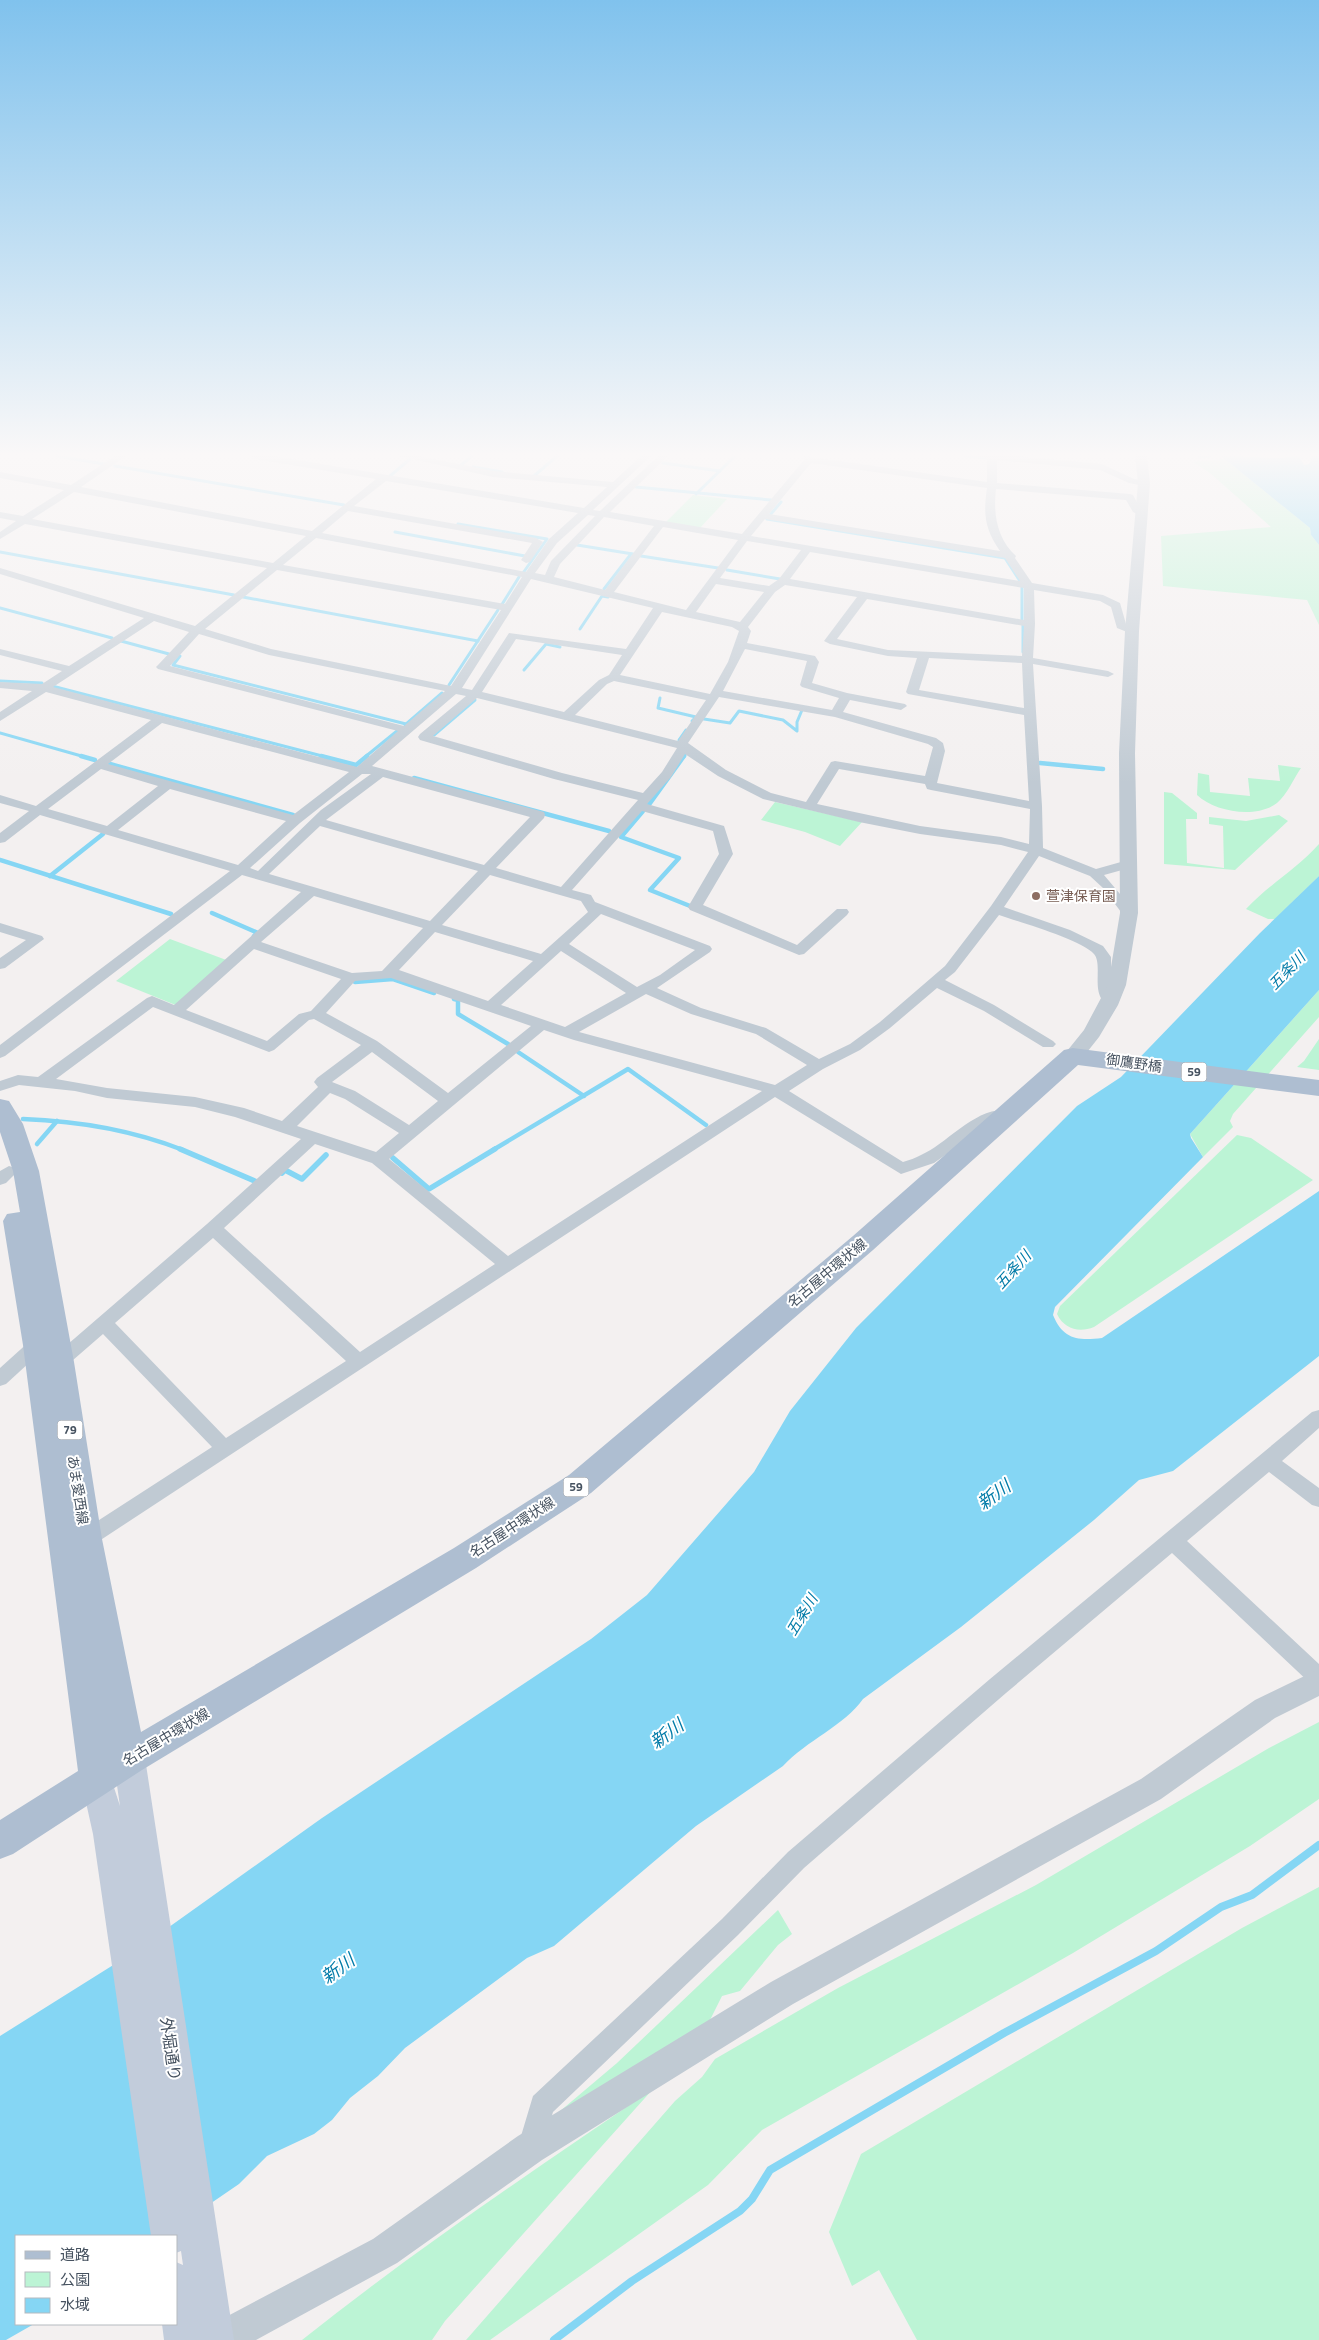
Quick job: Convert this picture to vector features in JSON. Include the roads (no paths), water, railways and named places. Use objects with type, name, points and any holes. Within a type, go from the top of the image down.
[{"type":"main road","name":"御鷹野橋","points":[[1070,1052],[1308,1087]]},
{"type":"main road","name":"名古屋中環状線","points":[[0,1841],[129,1758],[465,1558],[580,1484],[863,1243],[1008,1114],[1070,1052]]},
{"type":"main road","name":"あま愛西線","points":[[0,1106],[10,1124],[26,1171],[97,1780]]},
{"type":"main road","name":"あま愛西線","points":[[3,1166],[48,1354],[129,1758]]},
{"type":"main road","name":"外堀通り","points":[[129,1758],[124,1830],[170,2235]]},
{"type":"main road","name":"外堀通り","points":[[97,1780],[124,1830],[177,2235]]},
{"type":"main road","name":"外堀通り","points":[[178,2242],[186,2303],[214,2340]]},
{"type":"street","points":[[271,565],[507,608]]},
{"type":"street","points":[[471,565],[548,579],[660,606],[659,608],[742,627],[745,632],[741,645],[714,696],[682,746],[667,774],[564,891]]},
{"type":"street","points":[[0,1054],[240,870],[295,820],[359,771],[452,691],[459,684],[507,608],[527,565]]},
{"type":"street","points":[[522,575],[531,565]]},
{"type":"street","points":[[548,579],[554,565]]},
{"type":"street","points":[[607,594],[629,565]]},
{"type":"street","points":[[689,614],[725,565]]},
{"type":"street","points":[[742,627],[771,590],[783,581],[795,565]]},
{"type":"street","points":[[904,565],[1111,601],[1116,605],[1121,626],[1132,631]]},
{"type":"street","points":[[86,1539],[775,1090],[783,1088],[818,1065],[855,1047],[885,1025],[950,969],[996,910],[1036,850],[1036,806],[1028,660],[1030,624],[1029,586],[1017,565]]},
{"type":"street","points":[[935,982],[989,1008],[1070,1052],[1092,1034],[1111,1000],[1124,950],[1129,912],[1127,753],[1136,565]]},
{"type":"street","points":[[275,566],[197,630],[162,667],[407,730]]},
{"type":"street","points":[[0,571],[269,652],[452,691],[475,694],[682,746],[746,787],[767,796],[911,828],[1001,842],[1036,850],[1095,873],[1108,885],[1129,912]]},
{"type":"street","points":[[714,580],[771,590]]},
{"type":"street","points":[[783,581],[1030,624]]},
{"type":"street","points":[[830,641],[864,595]]},
{"type":"street","points":[[567,716],[603,682],[613,677],[659,608]]},
{"type":"street","points":[[0,717],[152,617]]},
{"type":"street","points":[[629,653],[513,635],[475,694],[424,737],[643,802],[719,829],[726,854],[695,907],[799,951],[842,912]]},
{"type":"street","points":[[811,658],[824,643],[830,641],[888,653],[1028,660],[1108,674]]},
{"type":"street","points":[[741,645],[811,658]]},
{"type":"street","points":[[0,652],[70,670]]},
{"type":"street","points":[[914,692],[912,692],[924,655]]},
{"type":"street","points":[[811,658],[813,662],[806,685],[846,696],[901,706]]},
{"type":"street","points":[[613,677],[714,696],[836,714],[884,726],[932,741],[939,746],[938,762],[930,781],[931,786],[1036,806]]},
{"type":"street","points":[[0,685],[43,688],[359,771],[380,772],[539,815],[434,927],[386,975],[351,977],[252,944]]},
{"type":"street","points":[[914,692],[1030,713]]},
{"type":"street","points":[[884,726],[914,692]]},
{"type":"street","points":[[836,714],[846,696]]},
{"type":"street","points":[[0,839],[160,719]]},
{"type":"street","points":[[99,765],[295,820]]},
{"type":"street","points":[[810,806],[835,765],[930,781]]},
{"type":"street","points":[[260,876],[317,821],[380,772]]},
{"type":"street","points":[[109,831],[168,784]]},
{"type":"street","points":[[0,799],[542,959]]},
{"type":"street","points":[[317,821],[586,898],[596,913],[490,1007]]},
{"type":"street","points":[[1095,873],[1128,864]]},
{"type":"street","points":[[176,1011],[311,891]]},
{"type":"street","points":[[566,1033],[591,1017],[642,991],[679,969],[706,949],[591,905]]},
{"type":"street","points":[[996,910],[1065,934],[1098,949],[1104,957],[1104,986],[1111,1000]]},
{"type":"street","points":[[0,927],[37,939],[0,965]]},
{"type":"street","points":[[559,944],[642,991],[696,1012],[761,1031],[818,1065]]},
{"type":"street","points":[[389,972],[566,1033],[775,1090],[901,1168],[928,1159],[984,1120],[1008,1114]]},
{"type":"street","points":[[40,1083],[152,1001],[269,1047],[304,1017],[316,1014],[351,977]]},
{"type":"street","points":[[316,1014],[339,1024],[372,1044],[448,1101]]},
{"type":"street","points":[[378,1159],[541,1024]]},
{"type":"street","points":[[372,1044],[322,1082],[327,1087],[350,1095],[410,1133]]},
{"type":"street","points":[[0,1086],[18,1080],[75,1086],[107,1093],[195,1102],[238,1112],[378,1159],[507,1264]]},
{"type":"street","points":[[286,1127],[327,1087]]},
{"type":"street","points":[[0,1379],[104,1323],[313,1137]]},
{"type":"street","points":[[213,1228],[358,1362]]},
{"type":"street","points":[[104,1323],[225,1449]]},
{"type":"street","points":[[530,2148],[542,2105],[730,1927],[796,1860],[998,1686],[1269,1461],[1319,1417]]},
{"type":"street","points":[[1269,1461],[1319,1500]]},
{"type":"street","points":[[220,2340],[384,2251],[530,2148],[782,1993],[1151,1789],[1257,1714],[1319,1680],[1173,1540]]},
{"type":"water","points":[[1319,876],[1319,990],[1190,1134],[1203,1157],[1055,1307],[1053,1315],[1061,1329],[1072,1337],[1085,1339],[1102,1338],[1319,1191],[1319,1356],[1173,1471],[1139,1480],[1094,1520],[961,1627],[863,1699],[836,1725],[792,1757],[783,1766],[696,1826],[554,1946],[527,1958],[405,2048],[378,2076],[350,2098],[332,2120],[314,2134],[267,2156],[239,2184],[164,2235],[15,2235],[15,2325],[32,2325],[6,2340],[0,2340],[0,2036],[134,1952],[322,1818],[591,1639],[647,1595],[754,1472],[790,1411],[856,1328],[1077,1106],[1121,1077],[1260,933]]},
{"type":"waterway","points":[[72,565],[234,595]]},
{"type":"waterway","points":[[523,573],[529,565]]},
{"type":"waterway","points":[[604,589],[622,565]]},
{"type":"waterway","points":[[700,565],[718,568]]},
{"type":"waterway","points":[[1010,565],[1020,581]]},
{"type":"waterway","points":[[727,570],[780,579]]},
{"type":"waterway","points":[[501,606],[519,577]]},
{"type":"waterway","points":[[1022,587],[1022,621]]},
{"type":"waterway","points":[[580,629],[602,596],[608,597]]},
{"type":"waterway","points":[[243,597],[478,641]]},
{"type":"waterway","points":[[0,608],[112,638]]},
{"type":"waterway","points":[[478,641],[498,610]]},
{"type":"waterway","points":[[1023,625],[1023,652]]},
{"type":"waterway","points":[[121,641],[169,654]]},
{"type":"waterway","points":[[449,685],[478,641]]},
{"type":"waterway","points":[[524,670],[546,644],[560,647]]},
{"type":"waterway","points":[[178,656],[180,656],[173,665],[406,724]]},
{"type":"waterway","points":[[0,681],[42,683]]},
{"type":"waterway","points":[[52,686],[326,757]]},
{"type":"waterway","points":[[405,725],[442,693]]},
{"type":"waterway","points":[[660,698],[658,708],[696,717],[692,721]]},
{"type":"waterway","points":[[434,735],[475,700]]},
{"type":"waterway","points":[[704,719],[730,723],[739,711],[783,720],[797,731],[797,722],[802,710]]},
{"type":"waterway","points":[[679,740],[686,730]]},
{"type":"waterway","points":[[365,757],[397,731]]},
{"type":"waterway","points":[[0,733],[85,757]]},
{"type":"waterway","points":[[81,756],[95,760]]},
{"type":"waterway","points":[[321,756],[356,765],[367,756]]},
{"type":"waterway","points":[[648,806],[684,756]]},
{"type":"waterway","points":[[1040,763],[1103,769]]},
{"type":"waterway","points":[[110,764],[293,815]]},
{"type":"waterway","points":[[414,778],[609,831]]},
{"type":"waterway","points":[[643,811],[621,837],[679,858],[650,890],[690,906]]},
{"type":"waterway","points":[[50,876],[103,834]]},
{"type":"waterway","points":[[0,860],[50,876]]},
{"type":"waterway","points":[[50,876],[171,914]]},
{"type":"waterway","points":[[212,913],[258,933],[254,936]]},
{"type":"waterway","points":[[355,982],[393,979],[434,993]]},
{"type":"waterway","points":[[454,999],[458,1000],[458,1014],[508,1044]]},
{"type":"waterway","points":[[518,1052],[584,1096]]},
{"type":"waterway","points":[[584,1096],[628,1069],[706,1125]]},
{"type":"waterway","points":[[493,1150],[584,1096]]},
{"type":"waterway","points":[[23,1119],[57,1121]]},
{"type":"waterway","points":[[37,1144],[57,1121]]},
{"type":"waterway","points":[[57,1121],[84,1124],[124,1132],[183,1150]]},
{"type":"waterway","points":[[180,1149],[257,1182]]},
{"type":"waterway","points":[[393,1158],[429,1189],[495,1149]]},
{"type":"waterway","points":[[282,1173],[285,1170],[302,1179],[326,1155]]},
{"type":"waterway","points":[[554,2340],[632,2281],[740,2211],[752,2199],[770,2170],[1004,2033],[1156,1951],[1221,1907],[1252,1895],[1319,1845]]},
{"type":"place","name":"萱津保育園","points":[[1036,896]]},
{"type":"water label","name":"五条川","points":[[1287,971]]},
{"type":"water label","name":"五条川","points":[[1013,1270]]},
{"type":"water label","name":"新川","points":[[994,1495]]},
{"type":"water label","name":"五条川","points":[[802,1615]]},
{"type":"water label","name":"新川","points":[[667,1734]]},
{"type":"water label","name":"新川","points":[[338,1969]]}]
